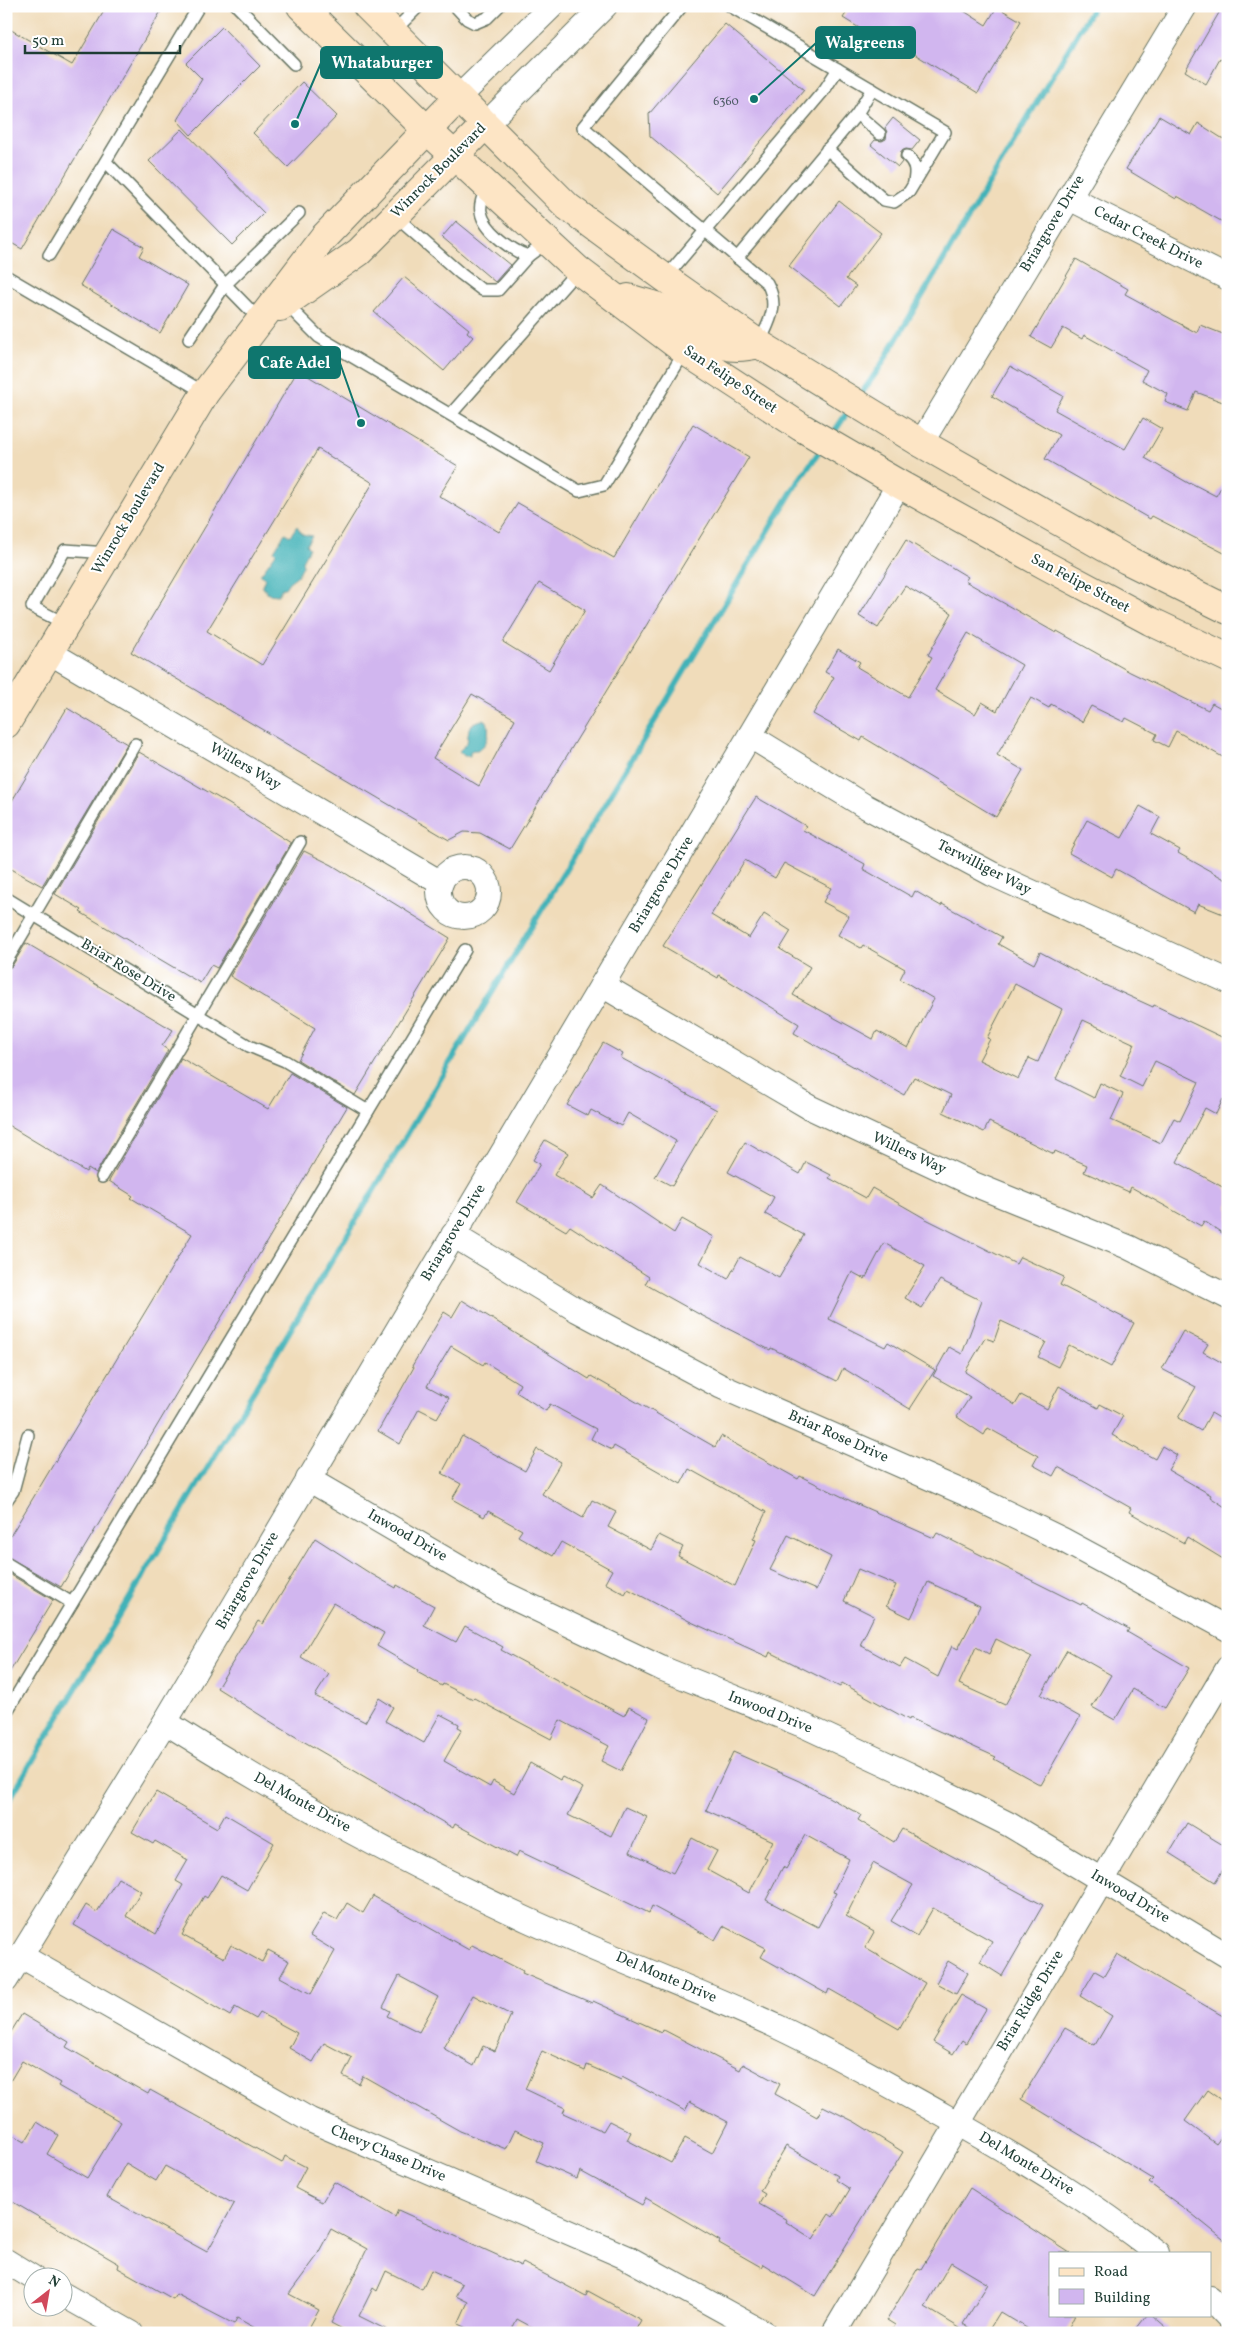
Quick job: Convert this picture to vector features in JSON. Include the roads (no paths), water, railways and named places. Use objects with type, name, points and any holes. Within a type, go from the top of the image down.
[{"type":"main road","name":"San Felipe Street","points":[[301,6],[487,186],[538,249],[578,270],[685,351],[801,427],[899,484],[1081,584],[1228,658]]},
{"type":"main road","points":[[367,6],[484,126],[568,207],[759,344],[898,429],[1127,560],[1228,610]]},
{"type":"main road","name":"Winrock Boulevard","points":[[10,709],[49,652],[205,393],[323,238],[458,98]]},
{"type":"main road","name":"Winrock Boulevard","points":[[260,320],[359,252],[484,126]]},
{"type":"main road","points":[[607,292],[675,313],[722,346],[740,348],[759,344]]},
{"type":"street","name":"Winrock Boulevard","points":[[458,98],[552,6]]},
{"type":"street","name":"Winrock Boulevard","points":[[484,126],[605,6]]},
{"type":"street","name":"Briargrove Drive","points":[[922,443],[1185,6]]},
{"type":"street","name":"Cedar Creek Drive","points":[[1069,198],[1228,278]]},
{"type":"street","name":"Briargrove Drive","points":[[6,1980],[165,1722],[899,484]]},
{"type":"street","name":"Willers Way","points":[[49,652],[441,883]]},
{"type":"street","name":"Terwilliger Way","points":[[750,736],[864,805],[992,874],[1228,981]]},
{"type":"street","name":"Willers Way","points":[[602,986],[809,1107],[971,1183],[1128,1247],[1228,1297]]},
{"type":"street","name":"Briar Rose Drive","points":[[453,1235],[577,1310],[720,1386],[978,1499],[1055,1536],[1228,1629]]},
{"type":"street","name":"Inwood Drive","points":[[308,1479],[503,1593],[661,1668],[805,1726],[908,1774],[1010,1825],[1228,1956]]},
{"type":"street","name":"Briar Ridge Drive","points":[[834,2333],[1228,1668]]},
{"type":"street","name":"Del Monte Drive","points":[[165,1722],[256,1777],[395,1855],[529,1920],[780,2028],[867,2072],[1035,2167],[1122,2225],[1157,2252]]},
{"type":"street","name":"Chevy Chase Drive","points":[[21,1956],[310,2120],[628,2258],[764,2333]]},
{"type":"street","points":[[6,2262],[22,2271]]},
{"type":"street","points":[[72,2300],[131,2333]]},
{"type":"street","points":[[1212,2300],[1228,2317]]},
{"type":"lane","points":[[49,255],[199,6]]},
{"type":"lane","points":[[237,6],[294,64]]},
{"type":"lane","points":[[393,32],[419,6]]},
{"type":"lane","points":[[455,6],[467,19],[474,23],[487,18],[499,6]]},
{"type":"lane","points":[[682,6],[583,127],[767,283],[774,295],[775,306],[759,344]]},
{"type":"lane","points":[[735,7],[945,132],[914,184],[902,198],[894,202],[884,200],[827,150]]},
{"type":"lane","points":[[665,278],[825,89],[838,69]]},
{"type":"lane","points":[[736,258],[857,114],[872,89]]},
{"type":"lane","points":[[857,114],[880,134]]},
{"type":"lane","points":[[907,156],[912,160],[916,170],[914,184]]},
{"type":"lane","points":[[106,162],[260,320]]},
{"type":"lane","points":[[189,339],[225,285],[299,213]]},
{"type":"lane","points":[[395,216],[482,290],[498,290],[538,249]]},
{"type":"lane","points":[[451,414],[578,270]]},
{"type":"lane","points":[[6,276],[205,393]]},
{"type":"lane","points":[[285,303],[320,337],[579,491],[604,485],[685,351]]},
{"type":"lane","points":[[66,624],[32,607],[65,550],[108,552]]},
{"type":"lane","points":[[6,962],[135,744]]},
{"type":"lane","points":[[102,1178],[300,842]]},
{"type":"lane","name":"Briar Rose Drive","points":[[6,898],[249,1046],[285,1061],[368,1111]]},
{"type":"lane","points":[[6,1713],[465,950]]},
{"type":"lane","points":[[6,1501],[13,1491],[28,1435]]},
{"type":"lane","points":[[6,1563],[72,1603]]},
{"type":"water","points":[[297,526],[302,534],[312,536],[306,545],[309,548],[302,561],[303,566],[297,576],[285,588],[282,588],[278,595],[268,594],[262,586],[265,578],[260,575],[276,553],[274,551],[285,533],[290,536]]},
{"type":"water","points":[[487,721],[488,725],[488,733],[484,745],[477,750],[472,750],[470,756],[464,756],[459,751],[467,743],[469,728],[475,722]]},
{"type":"waterway","points":[[859,397],[880,367],[1094,6]]},
{"type":"waterway","points":[[830,438],[851,407]]},
{"type":"waterway","points":[[6,1805],[797,483],[822,448]]},
{"type":"place","name":"Walgreens","points":[[754,99]]},
{"type":"place","name":"Whataburger","points":[[295,124]]},
{"type":"place","name":"Cafe Adel","points":[[361,423]]}]
